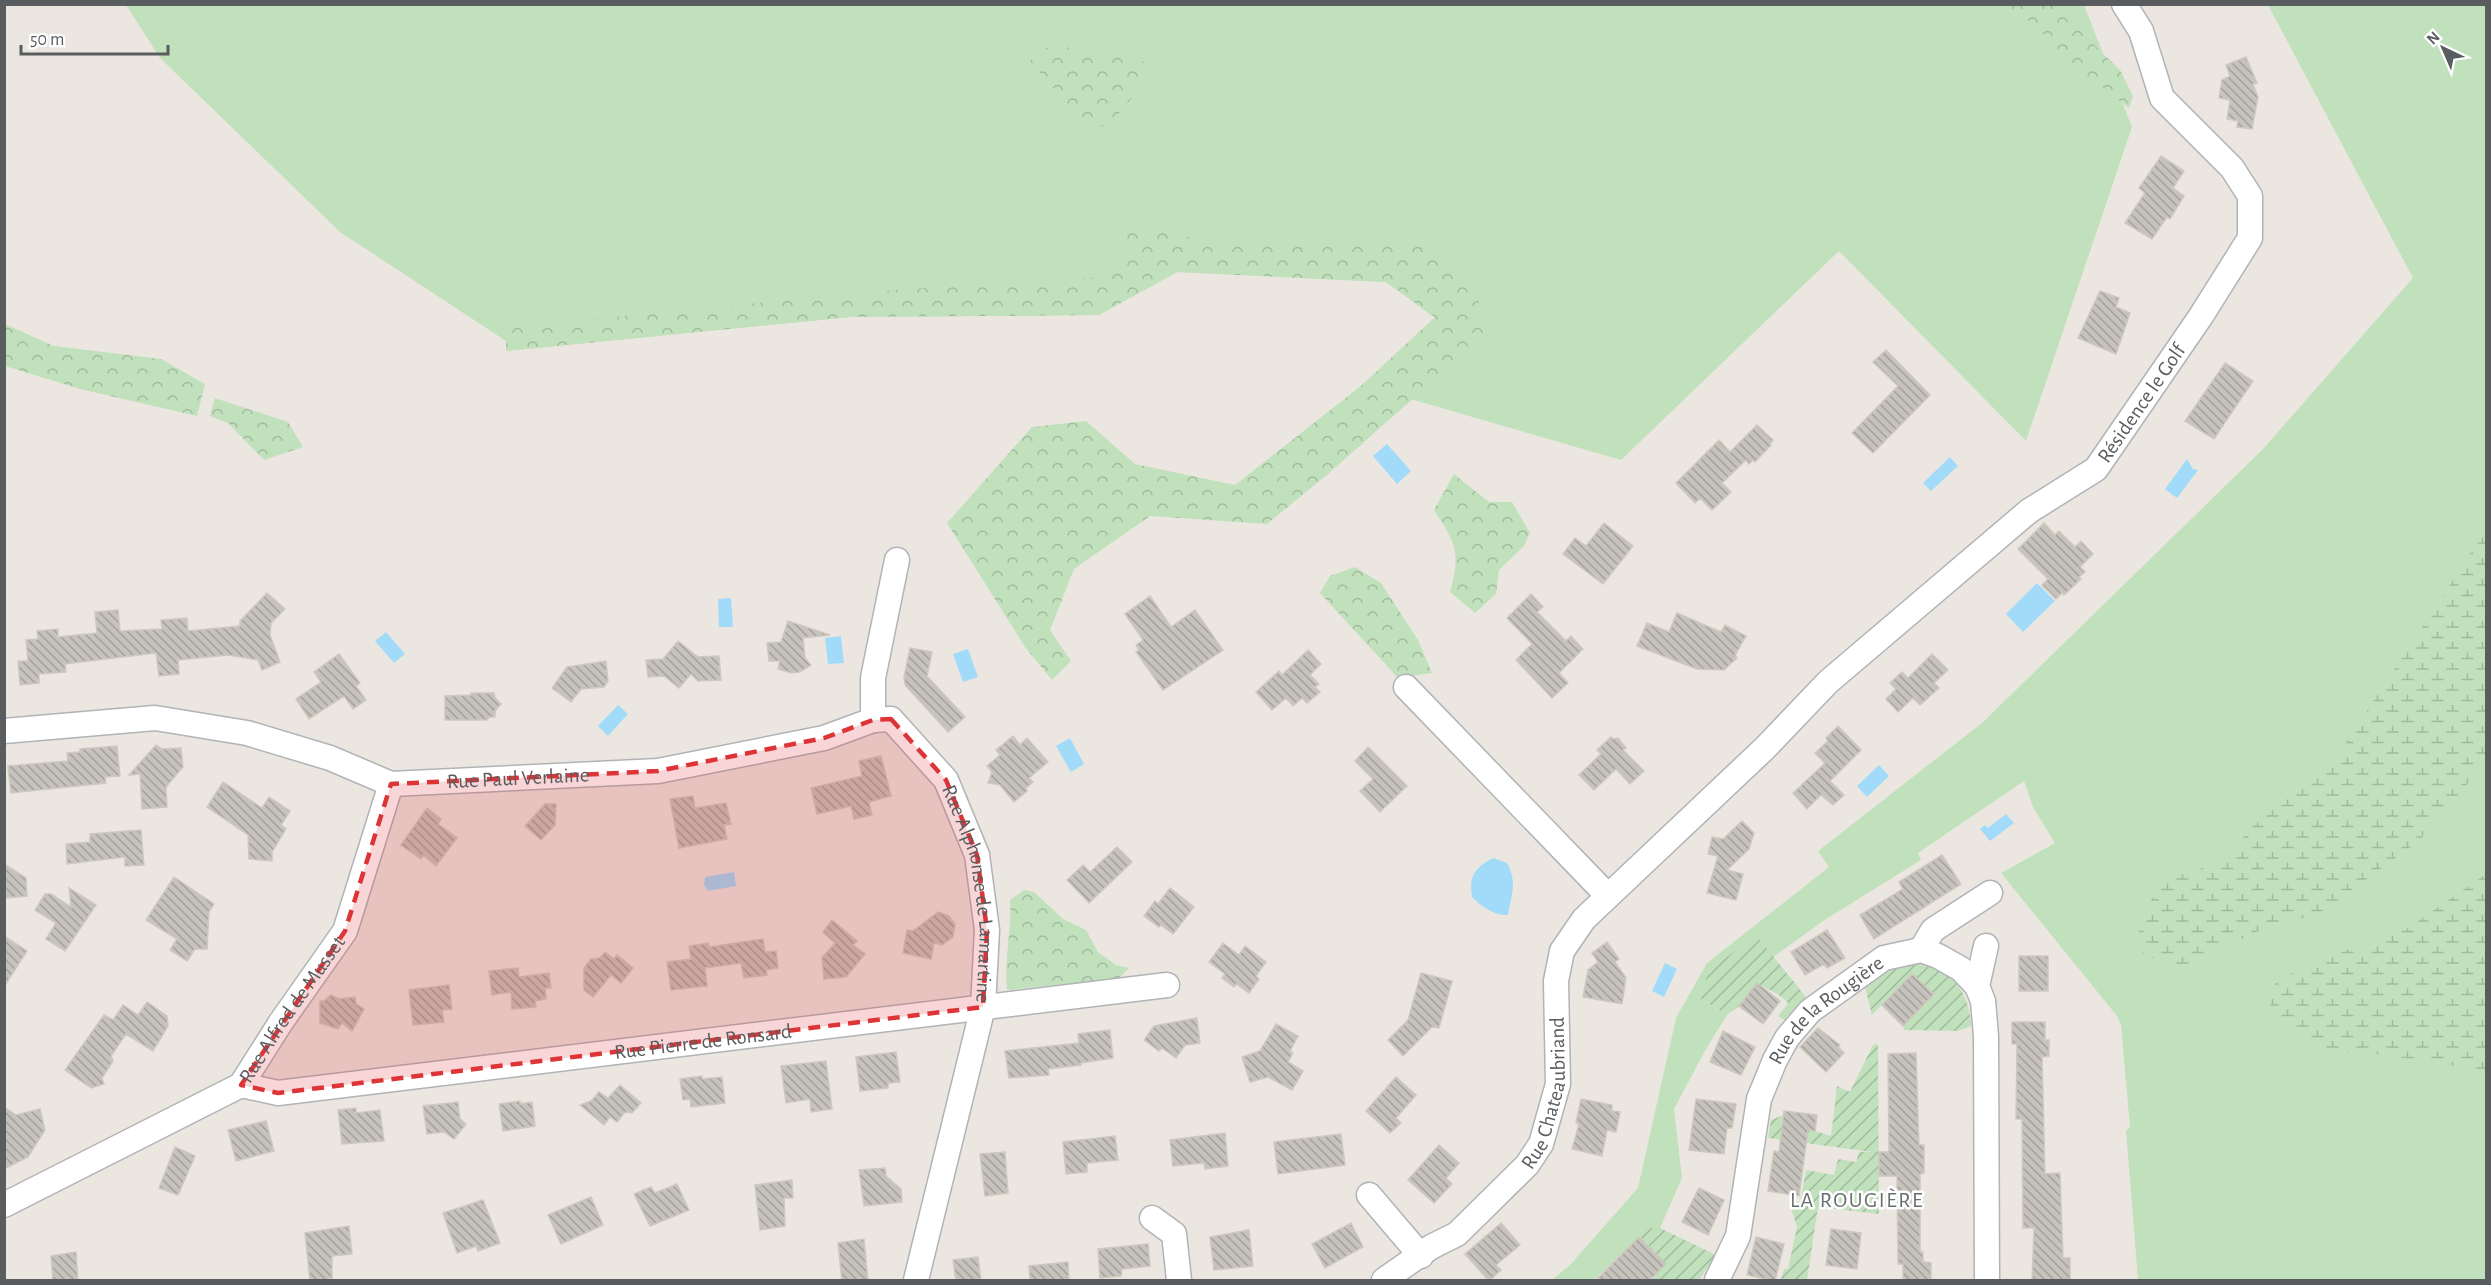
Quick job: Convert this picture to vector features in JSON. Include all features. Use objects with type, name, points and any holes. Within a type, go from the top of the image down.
[{"type":"street","name":"Résidence le Golf","points":[[1741,769],[1765,748],[1828,682],[1960,567],[2029,511],[2096,469],[2201,316],[2250,238],[2250,196],[2232,168],[2162,98],[2141,31],[2124,4]]},
{"type":"street","points":[[873,720],[873,678],[897,560]]},
{"type":"street","points":[[1406,687],[1608,896]]},
{"type":"street","name":"Rue Paul Verlaine","points":[[4,731],[155,718],[247,733],[330,758],[391,784],[658,771],[824,738],[873,720]]},
{"type":"street","name":"Rue Alphonse de Lamartine","points":[[873,720],[891,719],[946,780],[977,855],[987,930],[983,1007],[916,1281]]},
{"type":"street","name":"Rue Chateaubriand","points":[[1384,1281],[1431,1247],[1457,1234],[1527,1165],[1541,1144],[1557,1084],[1556,986],[1562,951],[1584,919],[1741,769]]},
{"type":"street","name":"Rue Alfred de Musset","points":[[4,1205],[241,1084],[345,931],[391,784]]},
{"type":"street","points":[[1987,1281],[1986,1036],[1983,1001],[1977,986],[1961,969],[1938,956],[1921,950],[1933,930],[1990,893]]},
{"type":"street","points":[[1977,986],[1986,946]]},
{"type":"street","name":"Rue de la Rougière","points":[[1717,1281],[1738,1236],[1759,1099],[1787,1038],[1810,1011],[1884,958],[1921,950]]},
{"type":"street","name":"Rue Pierre de Ronsard","points":[[241,1084],[278,1093],[1167,986]]},
{"type":"street","points":[[1369,1195],[1421,1256]]},
{"type":"street","points":[[1152,1218],[1174,1234],[1179,1281]]},
{"type":"highlighted area","points":[[891,719],[946,780],[977,855],[987,930],[983,1007],[278,1093],[241,1085],[345,931],[391,784],[658,771],[824,738],[873,720]]},
{"type":"green space","points":[[126,5],[2084,5],[2132,127],[2026,441],[1839,251],[1621,460],[1362,385],[1435,318],[1386,282],[1177,272],[1099,315],[850,317],[506,351],[506,341],[340,232],[160,58]]},
{"type":"green space","points":[[2005,5],[2051,5],[2059,11],[2120,70],[2133,96],[2129,108],[2074,66],[2035,25]]},
{"type":"green space","points":[[2268,5],[2486,5],[2486,1280],[2138,1280],[2126,1130],[2130,1128],[2121,1025],[2117,1016],[2001,873],[2055,843],[2033,807],[2024,781],[1918,853],[1921,860],[1823,921],[1773,957],[1756,935],[1698,997],[1727,1015],[1674,1109],[1682,1178],[1660,1228],[1642,1228],[1639,1237],[1594,1280],[1552,1280],[1570,1265],[1638,1188],[1676,1018],[1707,963],[1829,867],[1818,851],[1982,723],[2263,449],[2413,278]]},
{"type":"green space","points":[[1066,47],[1145,62],[1149,78],[1108,126],[1086,124],[1072,117],[1050,83],[1030,62],[1039,48]]},
{"type":"green space","points":[[1152,225],[1194,239],[1425,246],[1477,296],[1487,333],[1328,474],[1267,524],[1150,516],[1074,569],[1050,630],[1071,661],[1052,680],[1025,647],[947,523],[1032,427],[1086,421],[1135,464],[1235,485],[1362,385],[1435,317],[1386,282],[1177,272],[1099,315],[850,317],[506,351],[506,328],[865,292],[1101,277],[1123,262],[1122,235]]},
{"type":"green space","points":[[5,324],[54,346],[161,359],[205,384],[197,416],[80,389],[5,366]]},
{"type":"green space","points":[[215,398],[288,422],[303,447],[264,460],[228,423],[210,416]]},
{"type":"green space","points":[[1454,474],[1489,502],[1512,502],[1530,533],[1524,546],[1499,570],[1496,594],[1475,613],[1450,592],[1456,557],[1452,540],[1434,510]]},
{"type":"green space","points":[[2486,533],[2486,762],[2419,841],[2317,915],[2271,925],[2184,967],[2143,955],[2137,921],[2165,880],[2221,862],[2253,826],[2340,752]]},
{"type":"green space","points":[[1355,567],[1381,583],[1418,640],[1432,673],[1398,678],[1320,593],[1330,576]]},
{"type":"green space","points":[[2486,874],[2486,1071],[2384,1055],[2320,1050],[2289,1029],[2270,1004],[2276,981],[2330,956],[2408,928]]},
{"type":"green space","points":[[1024,890],[1034,892],[1063,919],[1086,930],[1098,952],[1116,965],[1129,968],[1118,979],[1007,990],[1010,900]]},
{"type":"green space","points":[[1756,935],[1806,997],[1784,1020],[1778,1016],[1788,1003],[1779,995],[1757,983],[1739,1006],[1727,1015],[1698,997],[1710,970]]},
{"type":"green space","points":[[1909,963],[1935,969],[1954,981],[1966,1000],[1971,1026],[1958,1031],[1904,1030],[1903,1026],[1934,994],[1912,974],[1872,1015],[1864,983],[1887,969]]},
{"type":"green space","points":[[1878,1044],[1879,1214],[1818,1207],[1807,1280],[1781,1280],[1784,1269],[1788,1269],[1797,1227],[1789,1202],[1805,1204],[1800,1203],[1806,1170],[1834,1175],[1838,1159],[1856,1162],[1859,1152],[1872,1152],[1768,1138],[1771,1120],[1784,1115],[1782,1126],[1831,1136],[1837,1086],[1850,1092],[1873,1045]]},
{"type":"green space","points":[[1642,1228],[1660,1228],[1716,1255],[1699,1280],[1649,1280],[1666,1264],[1639,1237]]},
{"type":"water","points":[[1387,444],[1411,471],[1397,484],[1373,456]]},
{"type":"water","points":[[1950,457],[1958,466],[1931,491],[1923,483]]},
{"type":"water","points":[[2187,459],[2193,469],[2198,470],[2177,498],[2165,489]]},
{"type":"water","points":[[2037,583],[2055,601],[2023,632],[2006,614]]},
{"type":"water","points":[[731,598],[733,627],[719,627],[718,599]]},
{"type":"water","points":[[386,632],[405,654],[394,663],[375,641]]},
{"type":"water","points":[[841,636],[844,663],[828,664],[825,638]]},
{"type":"water","points":[[968,649],[978,677],[963,682],[953,654]]},
{"type":"water","points":[[618,705],[628,714],[608,736],[598,726]]},
{"type":"water","points":[[1070,738],[1084,764],[1071,772],[1056,746]]},
{"type":"water","points":[[1879,765],[1889,776],[1867,797],[1857,786]]},
{"type":"water","points":[[2006,814],[2014,823],[1990,841],[1980,829],[1985,825],[1988,828]]},
{"type":"water","points":[[1493,858],[1507,863],[1512,877],[1513,889],[1508,915],[1493,912],[1472,897],[1471,883],[1474,873],[1481,865]]},
{"type":"water","points":[[734,872],[736,886],[708,891],[704,885],[705,877]]},
{"type":"water","points":[[1665,963],[1677,969],[1664,997],[1652,991]]},
{"type":"building","points":[[2246,57],[2257,83],[2253,84],[2258,97],[2252,129],[2237,127],[2238,121],[2227,119],[2230,100],[2219,98],[2222,80],[2230,76],[2226,65]]},
{"type":"building","points":[[2161,156],[2184,171],[2173,188],[2184,196],[2170,219],[2167,217],[2152,239],[2125,223],[2145,193],[2139,188]]},
{"type":"building","points":[[2100,291],[2119,298],[2116,307],[2130,313],[2116,354],[2078,338]]},
{"type":"building","points":[[1886,350],[1930,395],[1873,453],[1852,433],[1898,386],[1873,362]]},
{"type":"building","points":[[2225,363],[2253,381],[2214,439],[2185,421]]},
{"type":"building","points":[[1757,425],[1773,440],[1771,445],[1755,462],[1753,460],[1749,464],[1746,460],[1722,483],[1731,492],[1712,510],[1700,498],[1695,503],[1676,483],[1719,440],[1730,452]]},
{"type":"building","points":[[1604,523],[1633,546],[1603,584],[1563,554],[1575,538],[1586,546]]},
{"type":"building","points":[[2044,523],[2055,535],[2059,531],[2075,547],[2081,541],[2093,554],[2080,567],[2085,572],[2079,577],[2081,579],[2064,595],[2062,593],[2056,599],[2042,585],[2048,579],[2018,549]]},
{"type":"building","points":[[267,593],[285,609],[271,623],[270,635],[280,662],[262,670],[258,660],[228,655],[178,660],[179,674],[159,676],[156,653],[65,664],[66,672],[39,674],[39,683],[20,685],[18,661],[28,661],[26,640],[38,639],[37,631],[58,629],[58,637],[97,633],[95,612],[118,610],[120,631],[162,629],[161,620],[187,618],[188,631],[240,626],[240,621]]},
{"type":"building","points":[[1531,594],[1543,607],[1537,612],[1566,641],[1571,636],[1583,649],[1559,673],[1568,683],[1552,698],[1516,660],[1532,644],[1507,618]]},
{"type":"building","points":[[1150,596],[1171,627],[1195,610],[1223,650],[1163,690],[1136,652],[1139,650],[1136,645],[1143,640],[1125,614]]},
{"type":"building","points":[[1677,613],[1721,632],[1725,625],[1746,636],[1735,655],[1737,658],[1724,670],[1697,669],[1637,646],[1647,623],[1669,632]]},
{"type":"building","points":[[788,621],[830,635],[803,638],[805,658],[811,665],[800,672],[791,673],[778,669],[780,661],[769,661],[767,643],[781,642]]},
{"type":"building","points":[[678,641],[698,657],[719,656],[721,680],[698,681],[691,674],[679,688],[664,676],[648,677],[646,660],[663,659]]},
{"type":"building","points":[[910,648],[932,652],[927,676],[965,717],[948,732],[905,685],[904,677]]},
{"type":"building","points":[[1308,650],[1321,664],[1310,675],[1319,684],[1315,687],[1320,692],[1307,703],[1302,698],[1293,706],[1286,698],[1272,710],[1256,692],[1279,671],[1282,675]]},
{"type":"building","points":[[339,654],[360,683],[356,686],[366,700],[353,709],[344,696],[309,719],[296,699],[321,682],[314,672]]},
{"type":"building","points":[[1932,654],[1948,670],[1934,683],[1939,688],[1920,705],[1913,698],[1898,712],[1886,699],[1896,689],[1890,683],[1902,672],[1908,678]]},
{"type":"building","points":[[606,661],[608,681],[604,687],[581,689],[571,702],[552,688],[567,667]]},
{"type":"building","points":[[471,693],[494,693],[495,698],[501,704],[495,711],[495,717],[489,717],[487,720],[445,720],[445,696],[471,695]]},
{"type":"building","points":[[1838,726],[1861,750],[1830,781],[1844,795],[1833,805],[1821,795],[1807,809],[1793,793],[1825,763],[1815,753],[1828,741],[1826,738]]},
{"type":"building","points":[[1013,736],[1020,745],[1027,738],[1048,762],[1029,778],[1033,782],[1026,788],[1027,791],[1014,802],[1000,785],[988,783],[992,772],[987,766],[1000,755],[996,750]]},
{"type":"building","points":[[1611,737],[1618,738],[1626,748],[1623,750],[1644,771],[1630,784],[1616,769],[1594,790],[1579,775],[1601,754],[1597,750]]},
{"type":"building","points":[[156,745],[162,749],[181,748],[183,767],[166,787],[167,807],[142,809],[140,774],[129,775]]},
{"type":"building","points":[[117,746],[120,776],[105,777],[106,783],[11,793],[8,766],[68,761],[67,753],[80,752],[80,749]]},
{"type":"building","points":[[1368,747],[1407,786],[1380,812],[1360,791],[1373,779],[1355,761]]},
{"type":"building","points":[[881,756],[891,796],[869,802],[872,815],[854,819],[851,806],[817,814],[811,788],[862,776],[859,761]]},
{"type":"building","points":[[223,782],[262,808],[269,797],[290,811],[281,825],[286,829],[272,852],[272,861],[249,859],[248,835],[207,807]]},
{"type":"building","points":[[693,796],[695,808],[726,803],[731,824],[724,825],[727,839],[679,848],[670,799]]},
{"type":"building","points":[[545,804],[556,804],[555,825],[541,840],[525,826]]},
{"type":"building","points":[[427,808],[441,819],[438,824],[457,838],[436,866],[423,855],[421,859],[401,845]]},
{"type":"building","points":[[1742,821],[1754,833],[1749,849],[1727,870],[1743,874],[1736,900],[1707,893],[1718,856],[1708,854],[1712,837],[1723,839]]},
{"type":"building","points":[[141,830],[144,865],[125,866],[125,857],[67,864],[66,844],[90,842],[90,834]]},
{"type":"building","points":[[1117,847],[1132,862],[1089,903],[1067,880],[1083,865],[1090,872]]},
{"type":"building","points":[[1942,855],[1961,884],[1874,939],[1860,915],[1903,889],[1899,882]]},
{"type":"building","points":[[4,864],[26,878],[27,896],[6,898]]},
{"type":"building","points":[[174,877],[214,904],[209,912],[207,949],[195,949],[187,961],[170,950],[177,939],[146,920]]},
{"type":"building","points":[[69,888],[96,905],[65,951],[46,939],[56,923],[35,910],[45,894],[51,894],[71,907]]},
{"type":"building","points":[[1170,888],[1194,907],[1173,934],[1144,916],[1155,901],[1158,904]]},
{"type":"building","points":[[938,912],[949,916],[955,924],[953,937],[942,945],[934,943],[931,959],[903,953],[907,930],[913,931]]},
{"type":"building","points":[[832,920],[857,941],[853,945],[865,954],[846,977],[824,979],[822,958],[835,943],[823,932]]},
{"type":"building","points":[[1827,930],[1845,958],[1827,968],[1824,964],[1805,975],[1791,952]]},
{"type":"building","points":[[4,936],[27,951],[4,987]]},
{"type":"building","points":[[763,939],[765,952],[776,951],[778,968],[766,970],[767,975],[744,978],[741,963],[705,968],[707,986],[671,990],[667,962],[691,959],[689,946],[708,943],[709,947]]},
{"type":"building","points":[[1607,942],[1619,959],[1615,962],[1626,978],[1622,1004],[1583,997],[1588,970],[1598,962],[1592,953]]},
{"type":"building","points":[[1223,943],[1239,955],[1245,946],[1266,962],[1256,976],[1259,979],[1249,993],[1236,984],[1234,987],[1222,978],[1225,974],[1209,962]]},
{"type":"building","points":[[605,952],[614,959],[617,955],[633,968],[621,983],[611,975],[593,997],[584,990],[584,968],[591,959],[600,958]]},
{"type":"building","points":[[2019,956],[2048,956],[2048,991],[2019,991]]},
{"type":"building","points":[[518,968],[519,977],[549,973],[551,988],[545,988],[546,999],[535,1001],[536,1007],[512,1009],[511,992],[492,995],[489,971]]},
{"type":"building","points":[[1421,973],[1452,981],[1439,1028],[1432,1027],[1403,1056],[1388,1040],[1408,1020]]},
{"type":"building","points":[[1912,974],[1934,994],[1903,1026],[1882,1005]]},
{"type":"building","points":[[1757,983],[1780,1001],[1763,1024],[1739,1006]]},
{"type":"building","points":[[449,985],[452,1009],[442,1010],[444,1022],[413,1025],[409,990]]},
{"type":"building","points":[[331,995],[339,999],[355,997],[356,1004],[364,1009],[352,1031],[342,1023],[338,1029],[320,1023],[320,1001],[324,1001]]},
{"type":"building","points":[[147,1002],[167,1016],[168,1026],[153,1051],[126,1034],[111,1056],[113,1061],[102,1078],[104,1084],[91,1088],[65,1070],[104,1015],[113,1020],[123,1005],[138,1015]]},
{"type":"building","points":[[1197,1018],[1200,1043],[1185,1045],[1176,1058],[1162,1048],[1159,1051],[1144,1040],[1154,1026]]},
{"type":"building","points":[[2012,1022],[2045,1022],[2045,1040],[2049,1040],[2049,1056],[2042,1057],[2045,1174],[2060,1173],[2063,1258],[2070,1258],[2070,1281],[2032,1281],[2034,1228],[2023,1228],[2022,1119],[2016,1119],[2017,1044],[2012,1044]]},
{"type":"building","points":[[1276,1024],[1298,1036],[1290,1051],[1293,1053],[1288,1062],[1303,1071],[1292,1090],[1268,1077],[1250,1082],[1242,1057],[1260,1051]]},
{"type":"building","points":[[1818,1028],[1840,1045],[1838,1047],[1844,1053],[1826,1072],[1800,1047]]},
{"type":"building","points":[[1110,1030],[1113,1058],[1048,1069],[1049,1075],[1009,1078],[1005,1051],[1079,1043],[1078,1034]]},
{"type":"building","points":[[1723,1031],[1755,1047],[1741,1075],[1710,1062]]},
{"type":"building","points":[[896,1052],[900,1082],[888,1083],[888,1088],[860,1091],[856,1057]]},
{"type":"building","points":[[1916,1053],[1919,1145],[1924,1145],[1924,1173],[1920,1174],[1920,1252],[1923,1252],[1923,1262],[1931,1263],[1931,1281],[1903,1281],[1903,1264],[1898,1264],[1897,1176],[1879,1176],[1879,1152],[1889,1152],[1888,1054]]},
{"type":"building","points":[[826,1061],[832,1109],[811,1112],[810,1099],[786,1103],[781,1066]]},
{"type":"building","points":[[702,1076],[702,1079],[722,1077],[725,1103],[691,1107],[690,1099],[683,1100],[680,1079]]},
{"type":"building","points":[[1396,1077],[1416,1095],[1396,1118],[1401,1123],[1390,1133],[1366,1111]]},
{"type":"building","points":[[620,1085],[641,1103],[632,1113],[625,1112],[617,1122],[610,1117],[604,1125],[580,1105],[591,1101],[599,1092],[608,1098]]},
{"type":"building","points":[[1581,1099],[1612,1105],[1612,1111],[1620,1112],[1616,1132],[1607,1130],[1602,1156],[1572,1149],[1579,1124],[1576,1123]]},
{"type":"building","points":[[1696,1099],[1736,1104],[1732,1128],[1727,1128],[1724,1154],[1689,1150]]},
{"type":"building","points":[[520,1101],[520,1104],[532,1102],[535,1126],[503,1131],[499,1104]]},
{"type":"building","points":[[458,1102],[460,1119],[466,1124],[454,1139],[444,1132],[427,1134],[423,1106]]},
{"type":"building","points":[[4,1107],[16,1115],[40,1109],[45,1130],[28,1157],[4,1169]]},
{"type":"building","points":[[356,1108],[356,1113],[380,1110],[384,1141],[342,1144],[338,1110]]},
{"type":"building","points":[[1784,1111],[1817,1115],[1815,1131],[1808,1130],[1799,1196],[1768,1191],[1774,1151],[1779,1152]]},
{"type":"building","points":[[266,1121],[274,1151],[236,1161],[228,1130]]},
{"type":"building","points":[[1225,1133],[1228,1166],[1205,1169],[1204,1163],[1173,1166],[1170,1140]]},
{"type":"building","points":[[1341,1134],[1345,1165],[1278,1174],[1274,1142]]},
{"type":"building","points":[[1115,1136],[1118,1160],[1087,1163],[1087,1172],[1066,1174],[1063,1142]]},
{"type":"building","points":[[1439,1145],[1459,1163],[1446,1178],[1452,1184],[1434,1203],[1408,1180]]},
{"type":"building","points":[[175,1147],[195,1156],[178,1195],[159,1188]]},
{"type":"building","points":[[1005,1152],[1008,1193],[985,1196],[980,1154]]},
{"type":"building","points":[[885,1168],[886,1176],[901,1189],[902,1202],[864,1206],[859,1170]]},
{"type":"building","points":[[792,1180],[793,1198],[784,1198],[785,1226],[760,1230],[755,1185]]},
{"type":"building","points":[[677,1184],[689,1210],[650,1226],[634,1194],[651,1187],[655,1193]]},
{"type":"building","points":[[1699,1188],[1724,1200],[1708,1235],[1682,1222]]},
{"type":"building","points":[[591,1197],[603,1225],[561,1244],[548,1215]]},
{"type":"building","points":[[483,1200],[500,1243],[478,1251],[476,1246],[457,1253],[443,1213]]},
{"type":"building","points":[[1351,1223],[1363,1247],[1325,1268],[1312,1244]]},
{"type":"building","points":[[1501,1223],[1520,1245],[1496,1265],[1501,1270],[1489,1281],[1465,1254]]},
{"type":"building","points":[[349,1226],[352,1254],[332,1256],[332,1279],[310,1281],[305,1233]]},
{"type":"building","points":[[1831,1229],[1861,1233],[1857,1269],[1826,1265]]},
{"type":"building","points":[[1249,1230],[1253,1266],[1214,1270],[1210,1237]]},
{"type":"building","points":[[1639,1237],[1666,1264],[1649,1281],[1595,1281]]},
{"type":"building","points":[[1756,1237],[1784,1244],[1775,1281],[1747,1275]]},
{"type":"building","points":[[864,1239],[868,1281],[842,1281],[838,1243]]},
{"type":"building","points":[[1148,1244],[1150,1266],[1122,1269],[1121,1276],[1100,1278],[1098,1249]]},
{"type":"building","points":[[76,1252],[78,1281],[53,1281],[51,1256]]},
{"type":"building","points":[[978,1257],[981,1281],[956,1281],[953,1260]]},
{"type":"building","points":[[1068,1262],[1069,1281],[1030,1281],[1029,1266]]},
{"type":"district","name":"LA ROUGIÈRE","points":[[1857,1199]]}]
